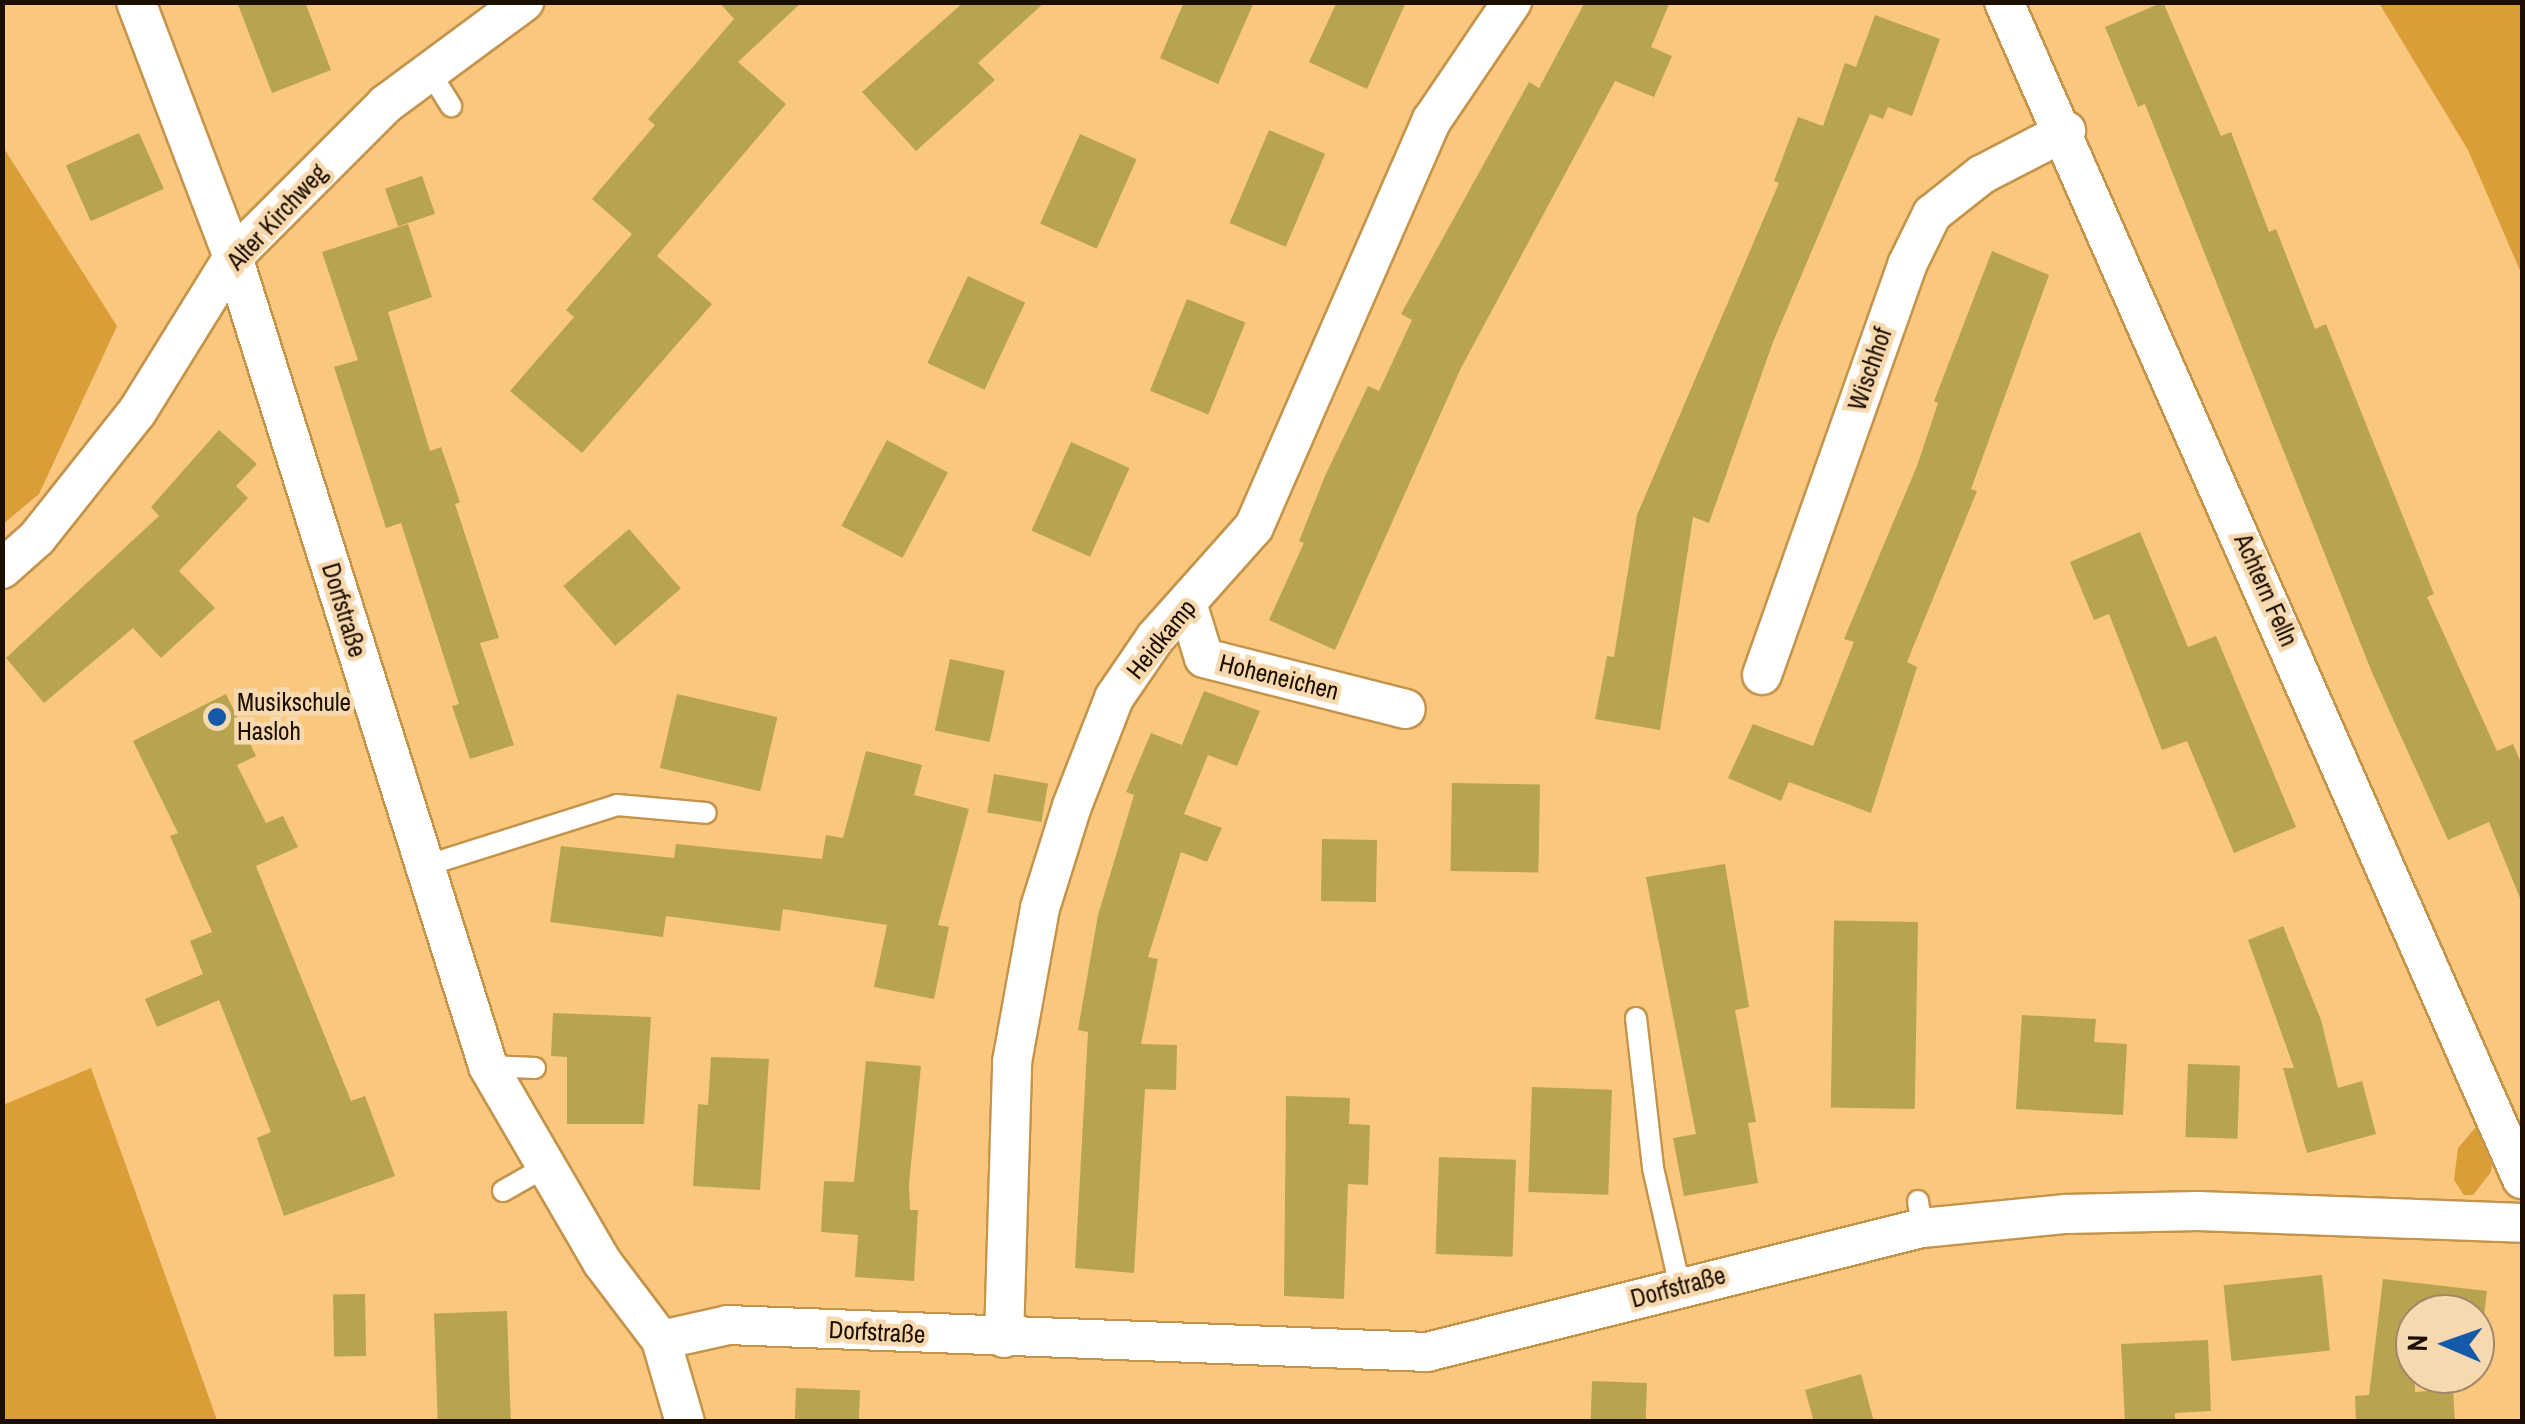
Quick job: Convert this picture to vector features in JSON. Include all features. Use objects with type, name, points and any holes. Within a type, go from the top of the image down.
[{"type":"street","name":"Dorfstraße","points":[[136,2],[233,256],[488,1066],[602,1262],[661,1340],[728,1325],[1427,1352],[1680,1286],[1920,1214],[2198,1211],[2522,1223]]},
{"type":"street","name":"Alter Kirchweg","points":[[2,568],[38,538],[137,412],[233,256],[428,69],[524,2]]},
{"type":"street","name":"Heidkamp","points":[[1004,1338],[1012,1062],[1040,908],[1114,698],[1156,638],[1254,527],[1432,120],[1512,2]]},
{"type":"street","name":"Achtern Felln","points":[[2004,2],[2066,131],[2522,1179]]},
{"type":"street","name":"Wischhof","points":[[1762,675],[1907,264],[1932,214],[1981,176],[2066,131]]},
{"type":"street","name":"Hoheneichen","points":[[1188,606],[1204,658],[1406,709]]},
{"type":"street","points":[[661,1340],[685,1422]]},
{"type":"lane","points":[[428,69],[451,106]]},
{"type":"lane","points":[[425,866],[617,806],[706,813]]},
{"type":"lane","points":[[1636,1018],[1654,1168],[1680,1286]]},
{"type":"lane","points":[[488,1066],[535,1068]]},
{"type":"lane","points":[[502,1192],[547,1166]]},
{"type":"shaded area","points":[[2379,3],[2522,3],[2522,275],[2468,150]]},
{"type":"shaded area","points":[[3,147],[117,326],[39,494],[3,524]]},
{"type":"shaded area","points":[[91,1068],[217,1420],[3,1421],[3,1105]]},
{"type":"shaded area","points":[[2481,1121],[2493,1155],[2491,1172],[2473,1195],[2464,1195],[2454,1180],[2458,1148]]},
{"type":"building","points":[[237,2],[305,2],[331,70],[272,93]]},
{"type":"building","points":[[719,2],[802,2],[738,62],[786,104],[657,256],[712,304],[582,453],[510,391],[574,317],[566,310],[632,234],[592,199],[655,125],[648,119],[734,19]]},
{"type":"building","points":[[964,2],[1045,2],[978,63],[995,80],[916,151],[862,92]]},
{"type":"building","points":[[1184,2],[1254,2],[1218,84],[1160,58]]},
{"type":"building","points":[[1337,2],[1406,2],[1367,89],[1309,62]]},
{"type":"building","points":[[1585,2],[1670,2],[1651,47],[1672,56],[1654,97],[1615,81],[1461,368],[1335,650],[1269,620],[1304,543],[1299,541],[1368,386],[1379,391],[1412,320],[1401,314],[1529,82],[1539,88]]},
{"type":"building","points":[[2163,2],[2221,136],[2231,132],[2269,232],[2276,229],[2315,329],[2326,324],[2434,594],[2427,597],[2497,751],[2513,744],[2522,765],[2522,903],[2489,822],[2448,840],[2373,675],[2145,104],[2138,107],[2105,27]]},
{"type":"building","points":[[1875,15],[1940,39],[1912,116],[1888,107],[1883,119],[1870,114],[1773,342],[1709,523],[1693,517],[1660,730],[1595,719],[1607,656],[1614,657],[1637,515],[1779,183],[1774,181],[1798,117],[1823,126],[1845,63],[1856,67]]},
{"type":"building","points":[[1269,130],[1325,154],[1286,247],[1230,223]]},
{"type":"building","points":[[139,133],[164,189],[91,221],[66,166]]},
{"type":"building","points":[[1080,134],[1137,159],[1097,249],[1040,224]]},
{"type":"building","points":[[422,176],[435,214],[398,227],[385,189]]},
{"type":"building","points":[[408,224],[432,297],[388,312],[430,451],[441,447],[460,502],[455,504],[499,638],[480,643],[514,745],[470,759],[452,706],[459,704],[401,523],[386,528],[334,367],[358,360],[322,252]]},
{"type":"building","points":[[1992,251],[2049,275],[1971,489],[1977,491],[1907,662],[1917,667],[1871,813],[1789,782],[1781,801],[1728,778],[1753,724],[1813,746],[1854,642],[1844,639],[1917,466],[1938,403],[1934,401]]},
{"type":"building","points":[[968,276],[1025,303],[985,390],[927,363]]},
{"type":"building","points":[[1187,299],[1245,323],[1208,414],[1150,391]]},
{"type":"building","points":[[219,430],[257,464],[236,486],[248,498],[179,571],[215,608],[161,658],[133,628],[44,703],[6,658],[159,516],[151,507]]},
{"type":"building","points":[[887,440],[948,472],[902,558],[841,526]]},
{"type":"building","points":[[1071,442],[1129,468],[1090,557],[1032,531]]},
{"type":"building","points":[[629,529],[681,589],[615,646],[563,586]]},
{"type":"building","points":[[2140,532],[2188,647],[2216,636],[2296,827],[2234,853],[2187,741],[2162,750],[2109,614],[2094,620],[2070,562]]},
{"type":"building","points":[[950,659],[1005,671],[990,742],[935,730]]},
{"type":"building","points":[[1204,691],[1260,711],[1237,766],[1203,753],[1208,755],[1184,814],[1222,828],[1207,862],[1181,852],[1148,957],[1158,959],[1141,1044],[1177,1045],[1176,1090],[1145,1089],[1134,1273],[1075,1268],[1088,1032],[1078,1030],[1098,915],[1134,795],[1126,792],[1151,733],[1182,745]]},
{"type":"building","points":[[226,694],[256,756],[237,765],[266,823],[283,816],[298,847],[256,866],[351,1101],[365,1096],[395,1176],[284,1216],[257,1138],[271,1132],[219,1000],[157,1027],[145,999],[203,974],[190,941],[212,932],[170,836],[178,833],[133,741]]},
{"type":"building","points":[[677,694],[777,717],[760,791],[660,768]]},
{"type":"building","points":[[866,751],[922,765],[914,795],[969,809],[938,925],[949,927],[934,999],[874,987],[887,925],[783,909],[780,931],[666,916],[663,937],[550,922],[561,846],[674,858],[676,844],[822,859],[826,835],[843,838]]},
{"type":"building","points":[[994,774],[1048,784],[1041,822],[987,812]]},
{"type":"building","points":[[1452,783],[1540,785],[1538,873],[1450,871]]},
{"type":"building","points":[[1322,839],[1377,840],[1376,902],[1321,901]]},
{"type":"building","points":[[1725,864],[1749,1007],[1735,1010],[1756,1122],[1748,1123],[1758,1183],[1684,1196],[1673,1138],[1696,1134],[1646,877]]},
{"type":"building","points":[[1834,921],[1918,922],[1915,1109],[1831,1108]]},
{"type":"building","points":[[2283,926],[2321,1020],[2338,1088],[2362,1081],[2376,1134],[2307,1153],[2283,1068],[2294,1068],[2248,940]]},
{"type":"building","points":[[553,1013],[651,1017],[644,1124],[567,1124],[567,1057],[551,1056]]},
{"type":"building","points":[[2022,1015],[2096,1019],[2094,1042],[2127,1044],[2123,1115],[2016,1109]]},
{"type":"building","points":[[711,1057],[769,1059],[760,1190],[693,1186],[698,1104],[708,1105]]},
{"type":"building","points":[[866,1061],[921,1066],[909,1184],[910,1210],[918,1210],[914,1281],[855,1277],[858,1235],[821,1232],[824,1181],[854,1182]]},
{"type":"building","points":[[2188,1064],[2240,1066],[2237,1139],[2185,1137]]},
{"type":"building","points":[[1532,1087],[1612,1090],[1608,1195],[1528,1192]]},
{"type":"building","points":[[1286,1096],[1350,1098],[1349,1124],[1370,1125],[1368,1185],[1348,1184],[1344,1299],[1284,1296]]},
{"type":"building","points":[[1439,1157],[1516,1160],[1513,1257],[1436,1254]]},
{"type":"building","points":[[2322,1275],[2330,1351],[2231,1361],[2224,1285]]},
{"type":"building","points":[[2383,1279],[2487,1291],[2395,1294],[2395,1394],[2453,1394],[2455,1422],[2356,1422],[2355,1396],[2369,1395]]},
{"type":"building","points":[[365,1294],[366,1356],[334,1357],[333,1295]]},
{"type":"building","points":[[507,1311],[511,1422],[438,1422],[434,1314]]},
{"type":"building","points":[[2208,1340],[2211,1411],[2175,1413],[2175,1422],[2125,1422],[2121,1344]]},
{"type":"building","points":[[1861,1374],[1874,1422],[1814,1422],[1805,1390]]},
{"type":"building","points":[[1592,1381],[1647,1383],[1646,1422],[1591,1422]]},
{"type":"building","points":[[796,1388],[860,1390],[859,1422],[795,1422]]},
{"type":"place","name":"Musikschule Hasloh","points":[[217,717]]}]
